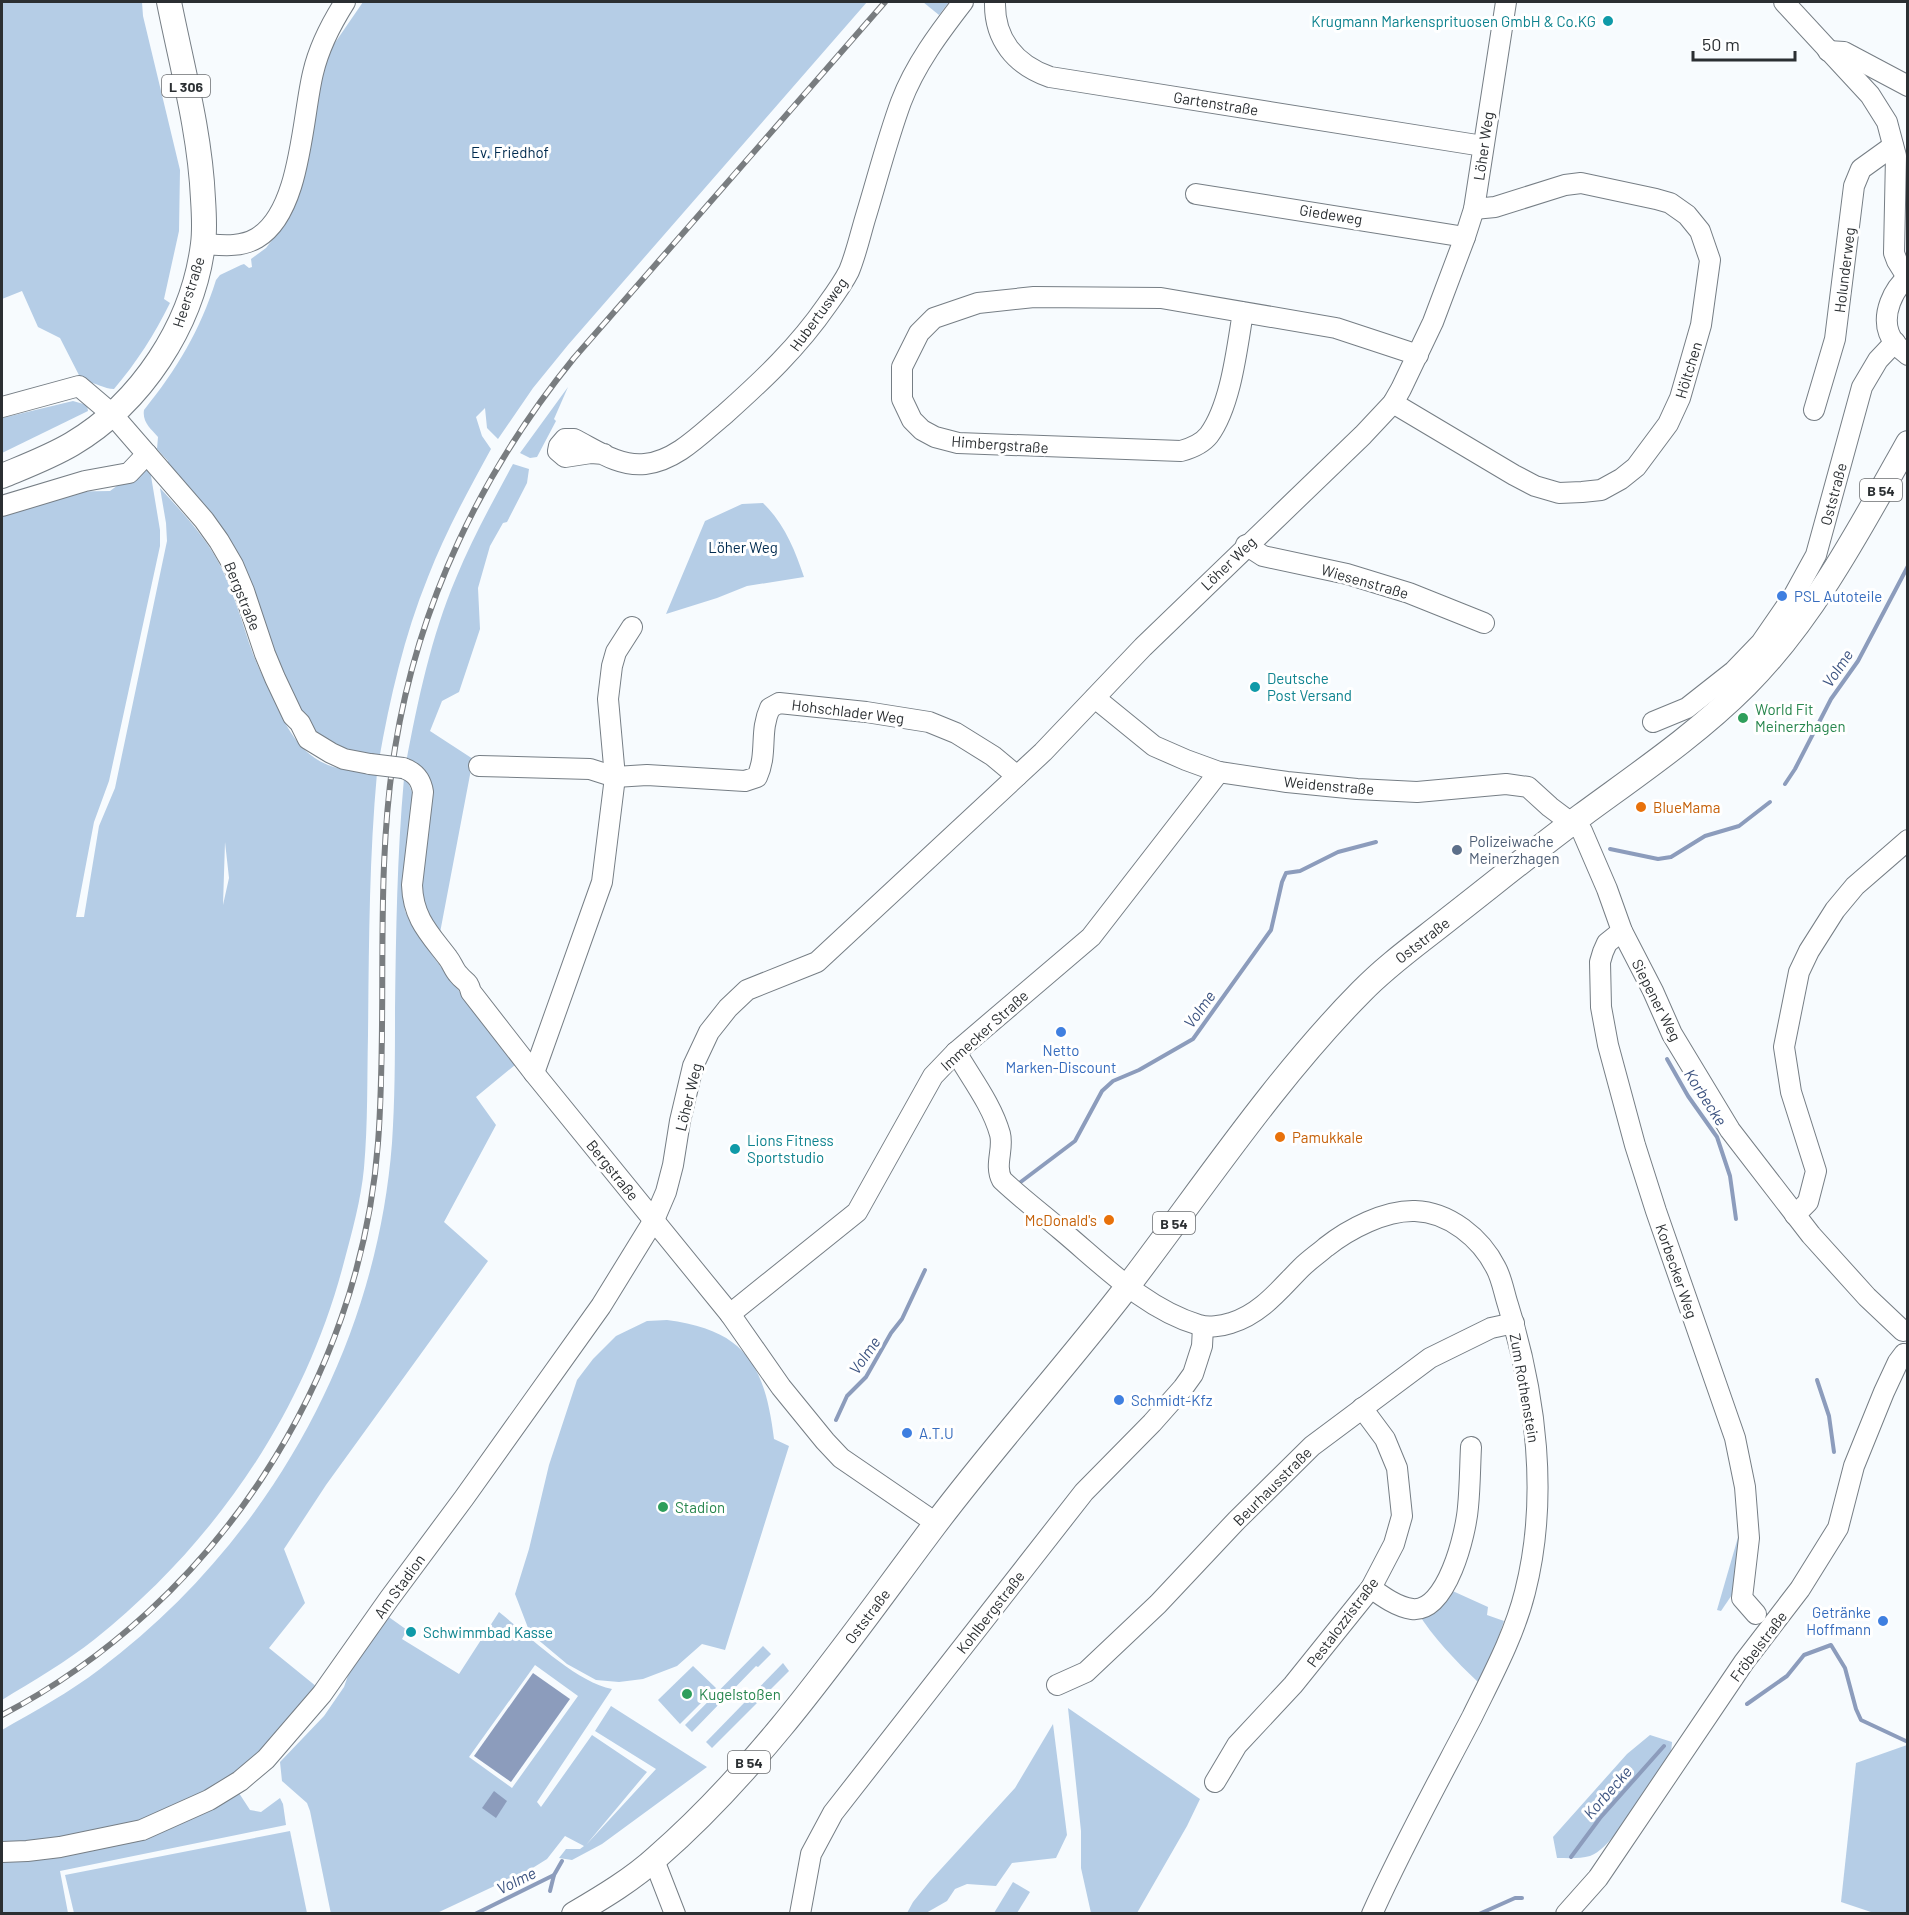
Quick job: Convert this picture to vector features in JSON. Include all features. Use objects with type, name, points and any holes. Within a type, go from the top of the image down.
[{"type":"main road","name":"L 306","points":[[169,2],[202,170],[203,244]]},
{"type":"main road","name":"Heerstraße","points":[[2,476],[36,462],[72,443],[112,414],[134,393],[171,340],[186,306],[203,244]]},
{"type":"main road","name":"Oststraße","points":[[574,1914],[654,1860],[731,1784],[793,1711],[936,1523],[1002,1440],[1051,1384],[1128,1286],[1290,1072],[1360,993],[1390,964],[1572,823],[1671,751],[1748,683],[1768,648],[1834,568],[1908,443]]},
{"type":"street","name":"Heerstraße","points":[[203,244],[231,246],[245,244],[259,237],[275,222],[294,179],[313,73],[321,46],[345,2]]},
{"type":"street","name":"Hubertusweg","points":[[604,454],[630,464],[646,464],[668,457],[701,434],[764,380],[791,352],[849,272],[902,99],[939,32],[963,2]]},
{"type":"street","name":"Gartenstraße","points":[[995,2],[994,15],[1005,43],[1026,66],[1050,77],[1483,146]]},
{"type":"street","name":"Löher Weg","points":[[654,1220],[666,1192],[673,1165],[680,1121],[693,1066],[709,1032],[728,1008],[747,990],[817,962],[1017,776],[1143,647],[1246,545],[1363,435],[1393,403],[1433,322],[1474,209],[1506,2]]},
{"type":"street","name":"Oststraße","points":[[1653,722],[1687,708],[1768,648],[1816,555],[1862,387],[1878,360],[1901,349],[1889,334],[1887,327],[1888,310],[1896,289],[1907,277],[1894,253],[1896,156],[1887,122],[1870,95],[1784,2]]},
{"type":"street","points":[[1828,51],[1844,52],[1908,86]]},
{"type":"street","name":"Holunderweg","points":[[1814,410],[1835,339],[1854,186],[1861,169],[1893,146]]},
{"type":"street","name":"Höltchen","points":[[1393,403],[1514,475],[1535,486],[1559,493],[1601,490],[1621,479],[1636,467],[1668,424],[1680,398],[1701,325],[1710,260],[1701,231],[1687,215],[1670,203],[1581,183],[1564,185],[1495,207],[1474,209]]},
{"type":"street","name":"Giedeweg","points":[[1196,194],[1465,237]]},
{"type":"street","name":"Himbergstraße","points":[[1243,312],[1231,377],[1220,415],[1209,436],[1197,446],[1181,451],[957,443],[935,437],[922,430],[912,420],[902,399],[902,367],[919,333],[934,318],[978,303],[1034,297],[1161,298],[1243,312],[1336,328],[1418,355]]},
{"type":"street","points":[[2,407],[79,386],[112,414]]},
{"type":"street","name":"Bergstraße","points":[[112,414],[204,520],[233,565],[265,654],[293,716],[300,723],[308,739],[315,745],[344,759],[403,768],[416,775],[423,792],[412,885],[413,900],[423,926],[452,963],[457,974],[468,982],[471,992],[534,1073],[730,1314],[781,1387],[841,1458],[936,1523]]},
{"type":"street","points":[[2,506],[85,481],[129,473],[147,454]]},
{"type":"street","name":"Wiesenstraße","points":[[1246,545],[1263,556],[1347,574],[1408,592],[1484,623]]},
{"type":"street","points":[[534,1073],[602,882],[615,777],[608,699],[616,652],[632,627]]},
{"type":"street","name":"Weidenstraße","points":[[1095,698],[1154,746],[1220,772],[1310,784],[1418,792],[1506,784],[1528,787],[1572,823]]},
{"type":"street","name":"Hohschlader Weg","points":[[478,766],[590,769],[615,777],[647,774],[745,781],[757,777],[762,765],[764,721],[770,708],[779,703],[866,712],[929,722],[956,733],[993,756],[1017,776]]},
{"type":"street","name":"Immecker Straße","points":[[730,1314],[857,1212],[933,1076],[956,1052],[1091,937],[1220,772]]},
{"type":"street","name":"Siepener Weg","points":[[1572,823],[1582,831],[1591,848],[1622,931],[1672,1034],[1730,1130],[1795,1215],[1867,1297],[1905,1330],[1899,1343],[1906,1355]]},
{"type":"street","points":[[1795,1215],[1808,1202],[1816,1171],[1791,1092],[1784,1047],[1798,972],[1835,910],[1855,886],[1908,840]]},
{"type":"street","name":"Korbecker Weg","points":[[1622,931],[1607,943],[1600,962],[1601,1007],[1617,1079],[1646,1178],[1735,1437],[1745,1487],[1749,1538],[1742,1598],[1756,1614]]},
{"type":"street","points":[[956,1052],[1001,1137],[998,1165],[1002,1180],[1128,1286]]},
{"type":"street","name":"Zum Rothenstein","points":[[1128,1286],[1175,1317],[1203,1327],[1230,1324],[1251,1315],[1264,1305],[1305,1265],[1335,1240],[1365,1224],[1396,1213],[1415,1211],[1434,1214],[1458,1225],[1479,1242],[1497,1269],[1514,1323],[1532,1409],[1538,1471],[1537,1532],[1525,1593],[1500,1660],[1372,1914]]},
{"type":"street","name":"Am Stadion","points":[[2,1852],[60,1847],[142,1830],[209,1800],[240,1781],[266,1759],[322,1694],[464,1498],[601,1306],[654,1220]]},
{"type":"street","name":"Beurhausstraße","points":[[1057,1685],[1086,1672],[1158,1604],[1312,1446],[1430,1358],[1491,1328],[1514,1323]]},
{"type":"street","name":"Kohlbergstraße","points":[[800,1914],[811,1854],[833,1813],[1084,1492],[1183,1388],[1193,1374],[1202,1346],[1203,1327]]},
{"type":"street","name":"Fröbelstraße","points":[[1566,1914],[1605,1869],[1744,1662],[1795,1596],[1838,1528],[1854,1466],[1898,1362],[1906,1355]]},
{"type":"street","name":"Pestalozzistraße","points":[[1215,1782],[1237,1745],[1293,1685],[1371,1588],[1394,1544],[1402,1516],[1397,1468],[1385,1438],[1362,1408]]},
{"type":"street","points":[[1371,1588],[1390,1601],[1413,1609],[1430,1603],[1442,1592],[1457,1557],[1468,1509],[1471,1447]]},
{"type":"street","points":[[654,1860],[675,1914]]},
{"type":"green space","points":[[2,2],[142,2],[143,16],[180,170],[179,231],[164,299],[170,303],[145,348],[114,389],[82,381],[60,338],[38,327],[22,291],[2,299]]},
{"type":"green space","name":"Ev. Friedhof","points":[[363,2],[867,2],[568,345],[533,388],[498,439],[487,428],[485,408],[476,417],[482,436],[491,449],[449,528],[419,599],[399,667],[379,760],[337,750],[306,725],[264,636],[166,467],[168,461],[157,449],[158,437],[144,418],[144,410],[167,380],[195,333],[216,280],[220,275],[241,265],[252,267],[251,259],[266,248],[290,217],[300,191],[310,147],[311,105],[330,50]]},
{"type":"green space","points":[[923,2],[949,2],[939,15]]},
{"type":"green space","points":[[568,387],[554,419],[556,421],[537,457],[530,458],[520,453]]},
{"type":"green space","points":[[73,401],[87,405],[88,411],[2,453],[2,418]]},
{"type":"green space","points":[[513,464],[529,469],[527,483],[507,522],[503,523],[490,546],[478,588],[480,629],[459,692],[442,701],[430,731],[473,759],[439,938],[419,905],[427,789],[406,763],[426,669],[447,600],[462,563]]},
{"type":"green space","points":[[141,468],[152,469],[160,546],[109,781],[94,822],[76,917],[84,917],[99,826],[115,788],[167,541],[160,488],[200,533],[219,563],[257,664],[292,734],[307,752],[328,765],[346,770],[377,773],[371,871],[367,1118],[364,1168],[353,1228],[327,1317],[306,1371],[280,1422],[250,1470],[217,1517],[139,1601],[84,1647],[2,1700],[2,506],[48,492],[110,491]],"holes":[[[225,842],[229,878],[223,905]]]},
{"type":"green space","name":"Löher Weg","points":[[763,503],[777,519],[788,537],[804,577],[747,586],[666,614],[705,521],[742,504]]},
{"type":"green space","points":[[404,778],[414,797],[402,880],[405,911],[412,926],[435,959],[515,1065],[476,1097],[496,1125],[444,1222],[488,1261],[326,1485],[284,1549],[305,1603],[269,1648],[317,1687],[267,1746],[244,1768],[201,1795],[152,1818],[40,1842],[2,1844],[2,1730],[65,1693],[100,1669],[160,1619],[213,1563],[261,1502],[302,1437],[336,1368],[363,1295],[382,1220],[392,1143],[397,894]]},
{"type":"green space","points":[[667,1320],[715,1332],[733,1343],[746,1356],[757,1371],[764,1391],[774,1439],[789,1446],[725,1650],[702,1644],[677,1666],[643,1679],[619,1682],[596,1680],[567,1664],[530,1633],[515,1594],[529,1549],[549,1465],[577,1380],[593,1359],[616,1336],[647,1321]]},
{"type":"green space","points":[[1743,1520],[1740,1583],[1721,1611],[1717,1610]]},
{"type":"green space","points":[[1446,1588],[1488,1607],[1487,1615],[1504,1621],[1493,1653],[1478,1682],[1437,1640],[1417,1611]]},
{"type":"green space","points":[[499,1612],[568,1668],[598,1685],[612,1689],[537,1802],[541,1807],[592,1735],[647,1772],[586,1845],[656,1769],[595,1731],[611,1706],[707,1767],[602,1844],[572,1860],[559,1858],[566,1849],[580,1849],[584,1846],[565,1836],[547,1859],[531,1869],[437,1913],[331,1914],[310,1811],[307,1803],[282,1781],[280,1762],[324,1716],[344,1687],[351,1667],[386,1615],[407,1630],[402,1639],[459,1674]],"holes":[[[535,1665],[578,1696],[512,1788],[469,1757]]]},
{"type":"green space","points":[[763,1646],[771,1654],[758,1667],[756,1666],[692,1732],[685,1725]]},
{"type":"green space","points":[[783,1663],[789,1671],[712,1748],[706,1742]]},
{"type":"green space","name":"Kugelstoßen","points":[[693,1666],[716,1688],[680,1724],[658,1700]]},
{"type":"green space","points":[[1068,1708],[1200,1799],[1137,1913],[1091,1913],[1081,1868],[1081,1831]]},
{"type":"green space","points":[[1053,1724],[1067,1835],[1056,1858],[1012,1863],[996,1886],[967,1884],[955,1889],[947,1901],[926,1913],[907,1913],[930,1881],[1015,1788]]},
{"type":"green space","points":[[1650,1735],[1672,1742],[1671,1753],[1622,1826],[1610,1840],[1590,1856],[1557,1858],[1553,1837],[1627,1754]]},
{"type":"green space","points":[[1907,1745],[1907,1913],[1874,1913],[1841,1902],[1856,1763]]},
{"type":"green space","points":[[237,1790],[250,1810],[261,1812],[280,1798],[286,1825],[60,1871],[68,1913],[2,1913],[2,1858],[33,1857]]},
{"type":"green space","points":[[290,1831],[307,1913],[74,1913],[65,1875]]},
{"type":"green space","points":[[1013,1882],[1030,1892],[1017,1913],[994,1913]]},
{"type":"shaded area","points":[[533,1673],[570,1699],[511,1782],[474,1756]]},
{"type":"shaded area","points":[[494,1791],[507,1801],[496,1818],[482,1808]]},
{"type":"waterway","name":"Volme","points":[[1785,784],[1831,699],[1858,661],[1908,566]]},
{"type":"waterway","name":"Volme","points":[[1610,849],[1658,859],[1671,857],[1705,836],[1739,826],[1770,802]]},
{"type":"waterway","name":"Volme","points":[[1018,1184],[1075,1141],[1102,1091],[1113,1081],[1139,1070],[1193,1039],[1271,930],[1286,873],[1300,871],[1338,852],[1376,842]]},
{"type":"waterway","name":"Korbecke","points":[[1667,1059],[1688,1096],[1717,1137],[1730,1176],[1736,1219]]},
{"type":"waterway","name":"Volme","points":[[836,1420],[847,1396],[866,1377],[891,1333],[902,1319],[925,1270]]},
{"type":"waterway","name":"Korbecke","points":[[1817,1380],[1829,1416],[1834,1452]]},
{"type":"waterway","points":[[1747,1704],[1787,1676],[1804,1655],[1831,1645],[1845,1668],[1861,1720],[1908,1742]]},
{"type":"waterway","name":"Korbecke","points":[[1571,1857],[1600,1818],[1664,1746]]},
{"type":"waterway","name":"Volme","points":[[475,1914],[554,1875],[562,1861]]},
{"type":"waterway","points":[[550,1891],[554,1875]]},
{"type":"waterway","name":"Korbecke","points":[[1479,1914],[1515,1898],[1522,1898]]},
{"type":"railway","points":[[2,1715],[78,1668],[148,1612],[209,1548],[263,1477],[307,1400],[341,1318],[365,1232],[378,1143],[381,1094],[385,847],[395,748],[420,642],[437,591],[483,493],[510,446],[574,358],[885,2]]},
{"type":"place","name":"Krugmann Markensprituosen GmbH & Co.KG","points":[[1608,21]]},
{"type":"place","name":"PSL Autoteile","points":[[1782,596]]},
{"type":"place","name":"Deutsche Post Versand","points":[[1255,687]]},
{"type":"place","name":"World Fit Meinerzhagen","points":[[1743,718]]},
{"type":"place","name":"BlueMama","points":[[1641,807]]},
{"type":"place","name":"Polizeiwache Meinerzhagen","points":[[1457,850]]},
{"type":"place","name":"Netto Marken-Discount","points":[[1061,1032]]},
{"type":"place","name":"Pamukkale","points":[[1280,1137]]},
{"type":"place","name":"Lions Fitness Sportstudio","points":[[735,1149]]},
{"type":"place","name":"McDonald's","points":[[1109,1220]]},
{"type":"place","name":"Schmidt-Kfz","points":[[1119,1400]]},
{"type":"place","name":"A.T.U","points":[[907,1433]]},
{"type":"place","name":"Stadion","points":[[663,1507]]},
{"type":"place","name":"Getränke Hoffmann","points":[[1883,1621]]},
{"type":"place","name":"Schwimmbad Kasse","points":[[411,1632]]},
{"type":"place","name":"Kugelstoßen","points":[[687,1694]]}]
